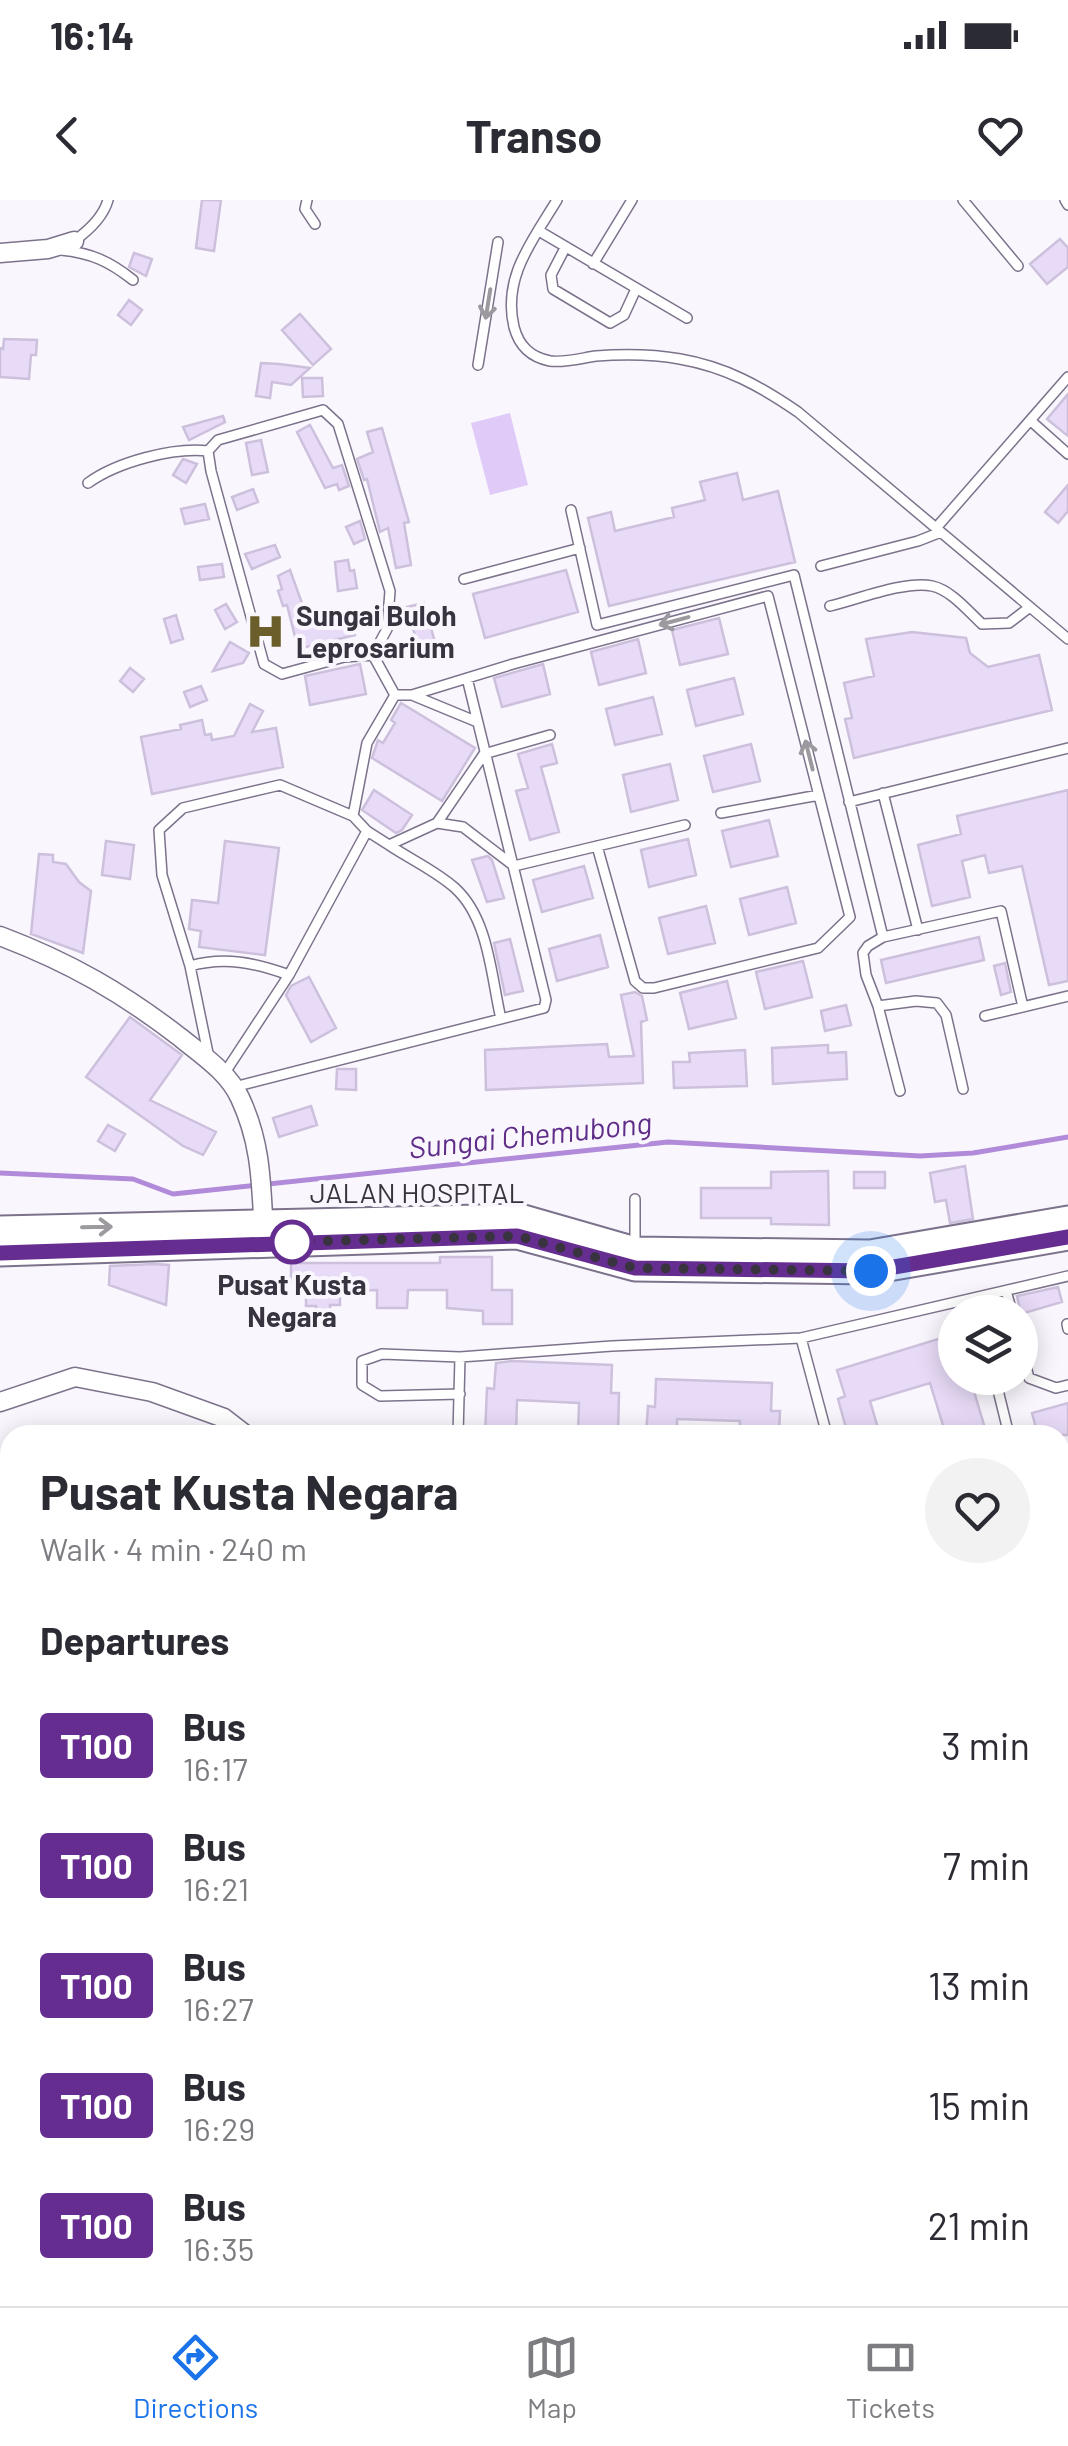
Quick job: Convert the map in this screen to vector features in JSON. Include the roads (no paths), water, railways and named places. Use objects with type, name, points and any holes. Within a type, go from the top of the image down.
[{"type":"main road","name":"JALAN HOSPITAL","points":[[635,1259],[870,1253],[1068,1219]]},
{"type":"main road","name":"JALAN HOSPITAL","points":[[0,1229],[263,1224],[517,1236],[635,1259],[871,1271],[1068,1237]]},
{"type":"main road","name":"JALAN HOSPITAL","points":[[0,1253],[263,1224]]},
{"type":"street","points":[[0,253],[48,249],[74,241]]},
{"type":"street","points":[[0,936],[57,958],[130,998],[209,1060],[229,1081],[262,1163],[263,1224]]},
{"type":"street","points":[[0,1402],[75,1377],[152,1392],[224,1418],[233,1425]]},
{"type":"lane","points":[[74,241],[90,229],[108,200]]},
{"type":"lane","points":[[307,200],[305,209],[315,224]]},
{"type":"lane","points":[[557,200],[528,246],[513,280],[511,314],[516,336],[526,352],[552,362],[634,354],[721,367],[758,385],[798,412],[1068,639]]},
{"type":"lane","points":[[593,264],[632,200]]},
{"type":"lane","points":[[963,200],[1018,266]]},
{"type":"lane","points":[[539,231],[687,318]]},
{"type":"lane","points":[[478,366],[498,242]]},
{"type":"lane","points":[[566,248],[552,275],[554,290],[610,324],[624,315],[636,288]]},
{"type":"lane","points":[[48,249],[84,252],[108,260],[133,280]]},
{"type":"lane","points":[[821,566],[938,530],[1068,378]]},
{"type":"lane","points":[[208,451],[218,440],[323,410],[338,424],[390,591],[387,629],[373,655]]},
{"type":"lane","points":[[1031,421],[1068,454]]},
{"type":"lane","points":[[88,483],[118,466],[194,449],[208,451]]},
{"type":"lane","points":[[208,451],[264,664],[282,674],[344,657],[373,655]]},
{"type":"lane","points":[[571,510],[597,625],[794,575],[883,937]]},
{"type":"lane","points":[[464,578],[580,548]]},
{"type":"lane","points":[[830,606],[910,586],[932,586],[948,593],[982,624],[1009,623],[1030,607]]},
{"type":"lane","points":[[412,696],[768,596],[850,917],[818,948],[643,988],[635,981],[596,846]]},
{"type":"lane","points":[[373,655],[395,695]]},
{"type":"lane","points":[[229,1081],[544,1008],[546,1000],[467,678]]},
{"type":"lane","points":[[395,695],[412,696],[475,721]]},
{"type":"lane","points":[[353,816],[367,744],[395,695]]},
{"type":"lane","points":[[389,845],[437,823],[484,754],[550,735]]},
{"type":"lane","points":[[848,802],[1068,748]]},
{"type":"lane","points":[[209,1060],[190,966],[162,875],[159,830],[184,808],[280,786],[353,816],[367,831],[452,885],[469,902],[478,921],[501,1019]]},
{"type":"lane","points":[[720,813],[819,794]]},
{"type":"lane","points":[[883,794],[918,930]]},
{"type":"lane","points":[[437,823],[463,827],[514,866]]},
{"type":"lane","points":[[514,866],[684,824]]},
{"type":"lane","points":[[229,1081],[367,831]]},
{"type":"lane","points":[[900,1092],[866,975],[862,953],[868,946],[883,937],[1001,911],[1023,1007]]},
{"type":"lane","points":[[190,966],[230,960],[289,975]]},
{"type":"lane","points":[[984,1016],[1068,996]]},
{"type":"lane","points":[[878,1006],[916,1001],[938,1003],[946,1015],[962,1088]]},
{"type":"lane","points":[[635,1259],[636,1199]]},
{"type":"lane","points":[[989,1295],[1068,1276]]},
{"type":"lane","points":[[1006,1291],[1007,1295]]},
{"type":"lane","points":[[460,1394],[380,1396],[362,1385],[362,1361],[382,1354],[460,1357],[802,1338],[938,1307]]},
{"type":"lane","points":[[802,1338],[824,1425]]},
{"type":"lane","points":[[458,1425],[460,1357]]},
{"type":"lane","points":[[1038,1381],[1056,1388],[1068,1385]]},
{"type":"lane","points":[[999,1395],[1007,1425]]},
{"type":"waterway","name":"Sungai Chemubong","points":[[0,1173],[133,1179],[173,1194],[668,1142],[920,1156],[973,1153],[1068,1137]]},
{"type":"place","name":"Sungai Buloh Leprosarium","points":[[266,631]]},
{"type":"place","name":"Pusat Kusta Negara","points":[[292,1242]]}]
